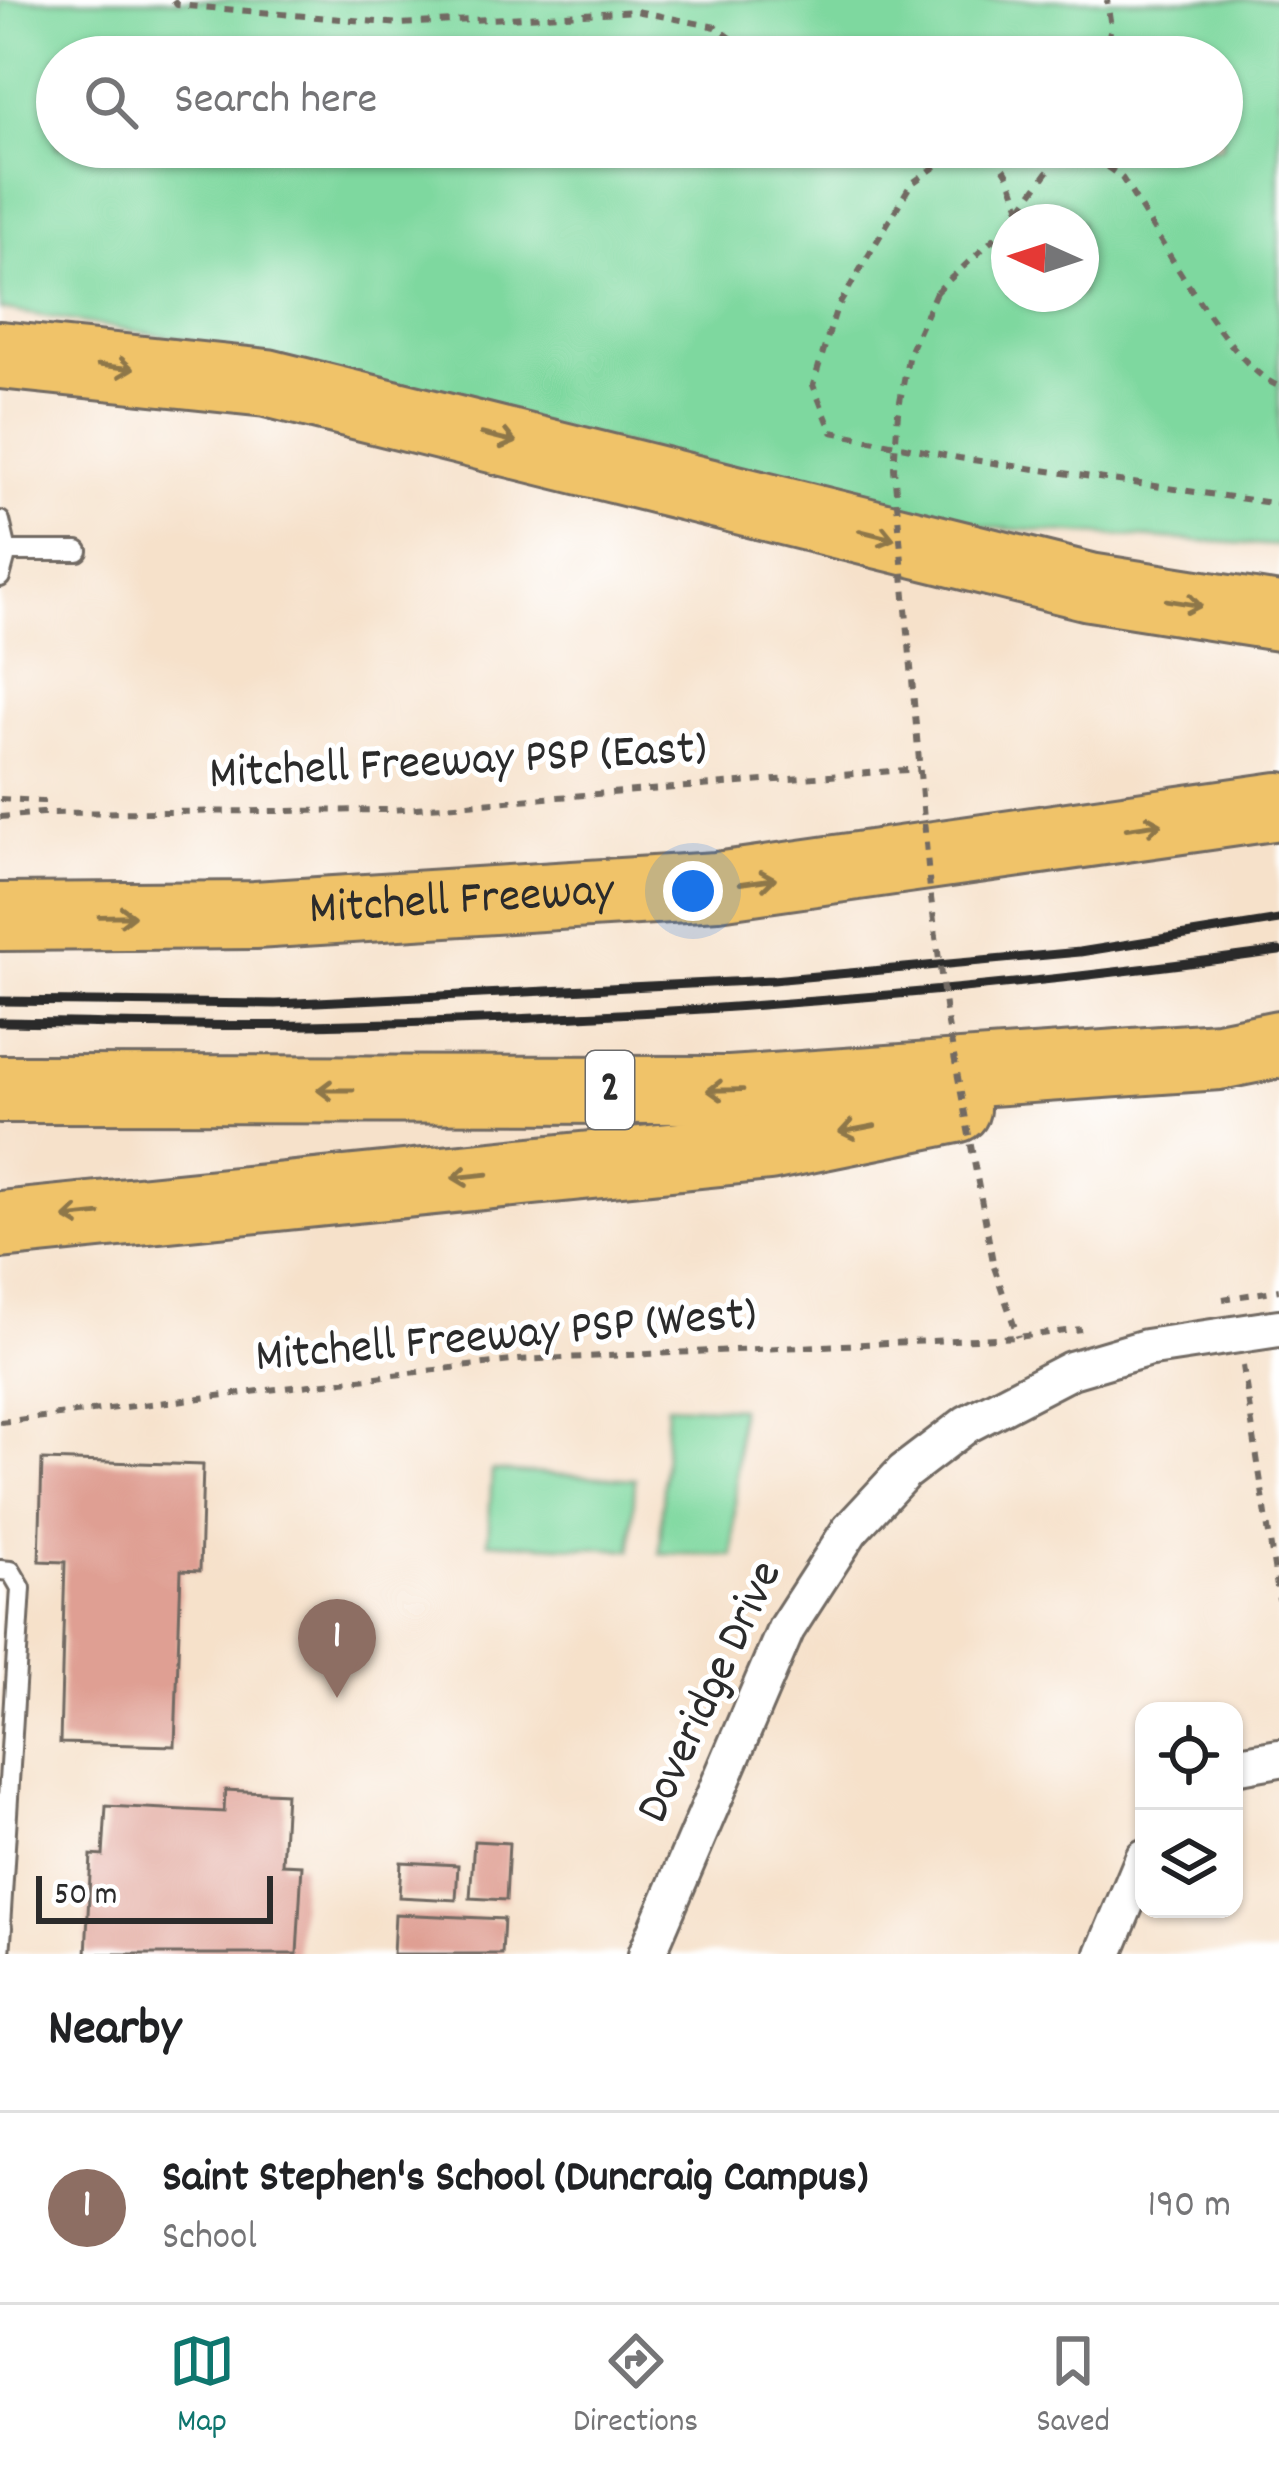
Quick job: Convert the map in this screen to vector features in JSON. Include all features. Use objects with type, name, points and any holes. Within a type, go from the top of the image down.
[{"type":"highway","points":[[0,356],[267,382],[1090,587],[1279,617]]},
{"type":"highway","name":"Mitchell Freeway","points":[[0,917],[254,915],[718,886],[1279,806]]},
{"type":"highway","points":[[0,1225],[770,1147],[1249,1050]]},
{"type":"highway","name":"2","points":[[0,1089],[730,1090],[1249,1050]]},
{"type":"street","name":"Doveridge Drive","points":[[647,1954],[786,1629],[826,1561],[904,1472],[967,1424],[1071,1370],[1146,1348],[1279,1328]]},
{"type":"street","points":[[1243,1764],[1279,1758]]},
{"type":"street","points":[[1104,1954],[1135,1880]]},
{"type":"lane","points":[[0,521],[7,550],[0,577]]},
{"type":"lane","points":[[7,550],[78,551]]},
{"type":"lane","points":[[0,1570],[10,1571],[21,1588],[0,1954]]},
{"type":"path","points":[[172,0],[177,5],[400,24],[636,10],[716,27],[728,36]]},
{"type":"path","points":[[1107,0],[1109,36]]},
{"type":"path","points":[[934,168],[911,184],[836,310],[813,386],[832,432],[959,458],[1279,504]]},
{"type":"path","points":[[1004,168],[1019,204]]},
{"type":"path","points":[[1024,204],[1051,168]]},
{"type":"path","points":[[1108,168],[1122,178],[1239,356],[1271,385],[1279,386]]},
{"type":"path","points":[[919,769],[895,468],[898,412],[909,353],[936,292],[991,241]]},
{"type":"path","name":"Mitchell Freeway PSP (East)","points":[[0,817],[391,810],[919,769]]},
{"type":"path","name":"Mitchell Freeway PSP (West)","points":[[0,1423],[519,1360],[1018,1337],[994,1267],[946,1014],[919,769]]},
{"type":"path","points":[[0,799],[43,800],[42,813]]},
{"type":"path","points":[[1234,1297],[1279,1600]]},
{"type":"green space","points":[[0,0],[1279,0],[1279,546],[993,528],[804,488],[200,342],[0,309]]},
{"type":"green space","points":[[667,1405],[739,1408],[733,1556],[660,1553]]},
{"type":"green space","points":[[492,1471],[635,1479],[631,1550],[488,1542]]},
{"type":"building","points":[[42,1460],[203,1465],[200,1571],[181,1570],[175,1746],[60,1743],[65,1562],[39,1561]]},
{"type":"building","points":[[225,1790],[286,1793],[282,1864],[302,1865],[297,1954],[86,1954],[91,1855],[103,1856],[106,1806],[224,1812]]},
{"type":"building","points":[[474,1841],[509,1843],[506,1900],[470,1898]]},
{"type":"building","points":[[401,1862],[458,1865],[456,1900],[399,1897]]},
{"type":"building","points":[[395,1914],[504,1919],[502,1954],[393,1954]]},
{"type":"railway","points":[[0,1001],[276,1004],[772,980],[1080,952],[1279,920]]},
{"type":"railway","points":[[0,1022],[309,1025],[674,1011],[916,993],[1279,951]]},
{"type":"place","name":"Saint Stephen's School (Duncraig Campus)","points":[[337,1698]]}]
